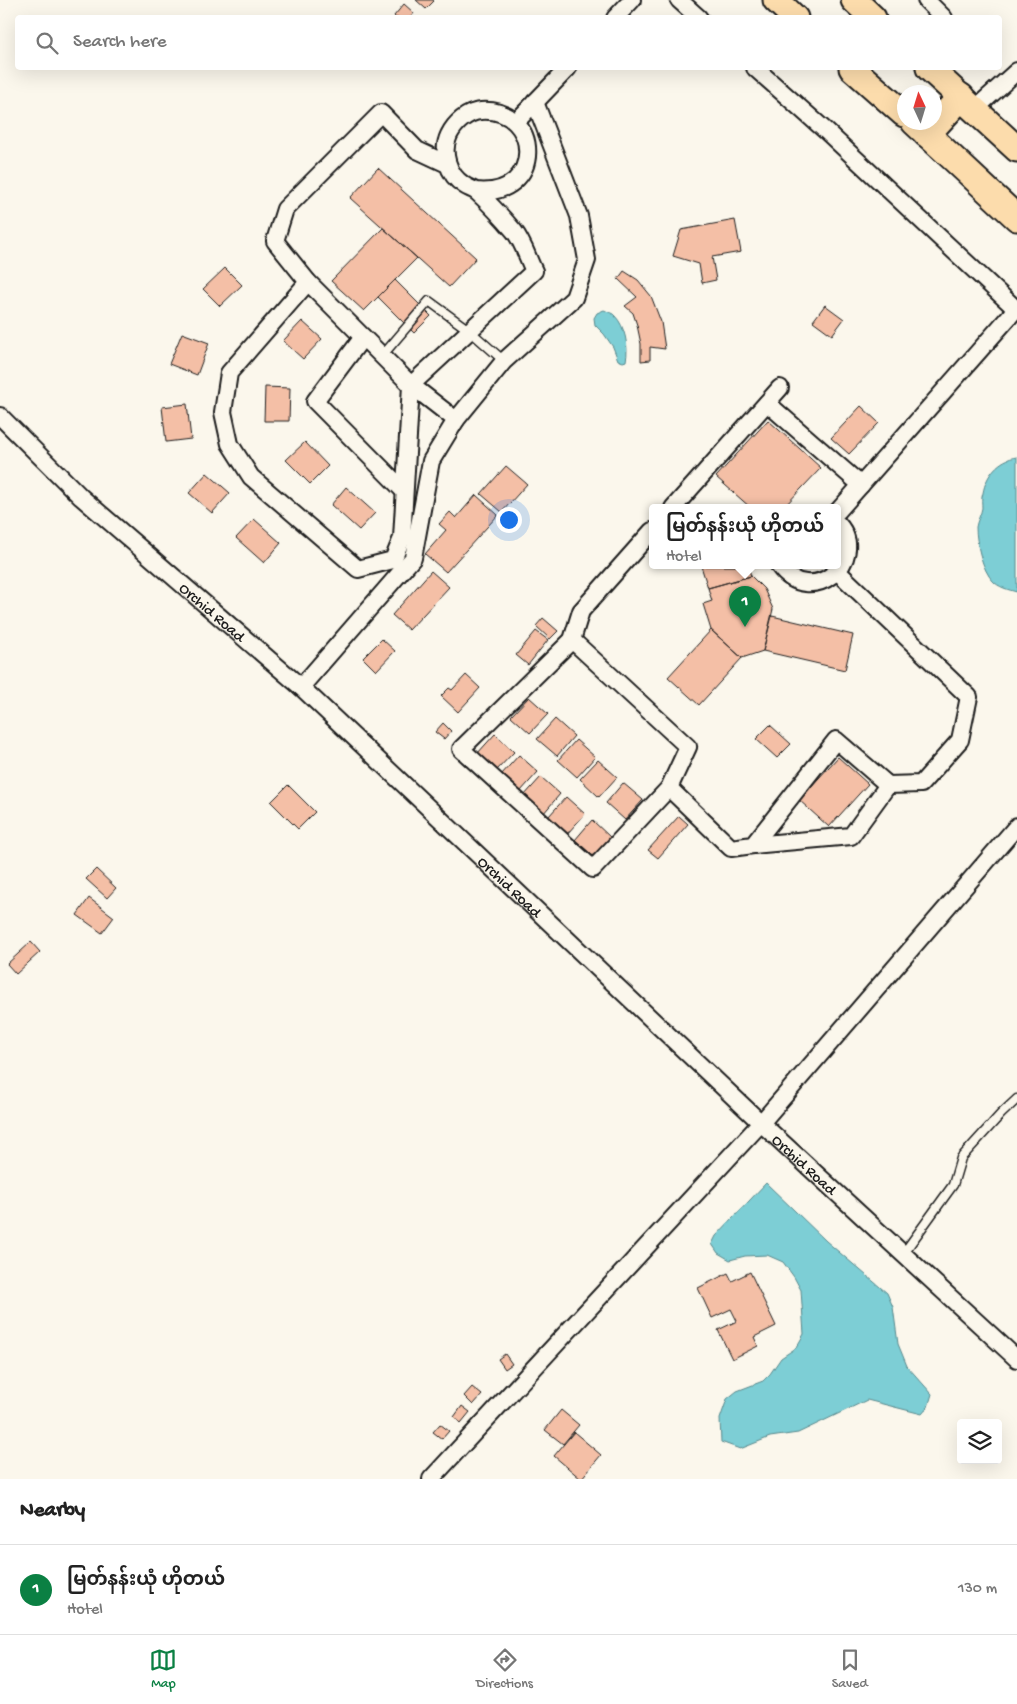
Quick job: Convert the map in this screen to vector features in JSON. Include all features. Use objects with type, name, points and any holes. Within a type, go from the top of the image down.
[{"type":"highway","points":[[942,117],[968,103]]},
{"type":"main road","points":[[776,0],[792,15]]},
{"type":"main road","points":[[854,0],[870,15]]},
{"type":"main road","points":[[854,70],[897,108]]},
{"type":"main road","points":[[931,70],[1017,149]]},
{"type":"main road","points":[[922,130],[1017,218]]},
{"type":"street","points":[[618,15],[632,0]]},
{"type":"street","points":[[679,0],[695,15]]},
{"type":"street","points":[[926,0],[941,15]]},
{"type":"street","points":[[516,122],[566,70]]},
{"type":"street","points":[[757,70],[826,131],[1017,309],[841,508]]},
{"type":"street","points":[[968,103],[1010,76]]},
{"type":"street","points":[[301,687],[413,558],[431,461],[456,420],[504,361],[574,298],[587,260],[579,216],[535,102]]},
{"type":"street","points":[[478,111],[491,111],[504,115],[516,122],[523,133],[527,146],[527,159],[522,172],[513,182],[502,189],[489,192],[463,185],[454,176],[447,164],[445,150],[448,137],[455,125],[465,116],[478,111]]},
{"type":"street","points":[[447,164],[417,150],[381,113],[285,209],[275,242],[308,282],[411,385],[456,420]]},
{"type":"street","points":[[308,282],[229,373],[223,412],[230,444],[251,477],[358,570],[393,560],[402,538],[411,385],[534,271],[515,232],[476,190]]},
{"type":"street","points":[[363,337],[315,401],[404,491]]},
{"type":"street","points":[[677,504],[780,388]]},
{"type":"street","points":[[767,403],[861,485]]},
{"type":"street","name":"Orchid Road","points":[[0,416],[82,497],[301,687],[761,1123],[1017,1359]]},
{"type":"street","points":[[841,530],[845,537],[846,549],[844,561],[841,565]]},
{"type":"street","points":[[572,640],[688,747],[669,788],[593,869],[461,749],[572,640],[581,611],[649,534]]},
{"type":"street","points":[[753,845],[836,740],[888,785],[921,784],[960,740],[970,697],[837,571],[817,583],[805,583],[793,580],[782,569]]},
{"type":"street","points":[[669,788],[731,848],[851,836],[888,785]]},
{"type":"street","points":[[431,1479],[761,1123],[1017,826]]},
{"type":"lane","points":[[382,356],[430,301],[470,331],[504,361]]},
{"type":"lane","points":[[903,1254],[953,1185],[961,1158],[1017,1099]]},
{"type":"water","points":[[604,310],[614,315],[624,331],[626,361],[618,360],[613,347],[595,325],[594,318],[597,313]]},
{"type":"water","points":[[1017,457],[1017,592],[998,585],[989,576],[980,556],[976,527],[982,508],[982,497],[990,474],[1005,461]]},
{"type":"water","points":[[766,1183],[826,1241],[887,1293],[893,1307],[898,1344],[907,1366],[932,1394],[928,1407],[922,1414],[867,1400],[798,1433],[770,1437],[740,1449],[721,1442],[720,1419],[727,1399],[737,1391],[763,1381],[781,1358],[796,1348],[804,1334],[801,1290],[783,1262],[767,1255],[745,1256],[730,1260],[718,1253],[712,1244],[716,1236]]},
{"type":"building","points":[[416,0],[433,0],[434,1],[426,9]]},
{"type":"building","points":[[404,4],[414,13],[412,15],[395,15]]},
{"type":"building","points":[[378,168],[476,258],[449,287],[350,198]]},
{"type":"building","points":[[735,220],[741,252],[712,257],[716,280],[702,283],[699,264],[673,256],[681,230]]},
{"type":"building","points":[[383,228],[417,258],[364,311],[331,281]]},
{"type":"building","points":[[225,268],[242,285],[220,306],[203,289]]},
{"type":"building","points":[[624,271],[638,280],[651,296],[661,322],[665,349],[650,347],[650,360],[641,361],[641,344],[637,325],[633,313],[625,306],[637,297],[618,279]]},
{"type":"building","points":[[395,280],[431,316],[414,333],[378,297]]},
{"type":"building","points":[[825,305],[844,319],[832,335],[813,321]]},
{"type":"building","points":[[302,321],[322,339],[303,359],[283,341]]},
{"type":"building","points":[[182,333],[209,343],[197,375],[169,364]]},
{"type":"building","points":[[265,387],[290,388],[289,421],[264,421]]},
{"type":"building","points":[[187,404],[191,439],[166,442],[162,407]]},
{"type":"building","points":[[861,406],[879,423],[849,454],[831,438]]},
{"type":"building","points":[[768,420],[821,468],[787,504],[746,504],[716,477]]},
{"type":"building","points":[[305,442],[328,466],[310,484],[286,460]]},
{"type":"building","points":[[506,466],[527,484],[502,512],[481,494]]},
{"type":"building","points":[[207,473],[230,493],[212,513],[189,493]]},
{"type":"building","points":[[346,487],[375,513],[359,530],[331,505]]},
{"type":"building","points":[[476,495],[498,515],[446,572],[425,554],[446,530],[439,524],[450,512],[456,518]]},
{"type":"building","points":[[254,519],[281,543],[264,563],[236,538]]},
{"type":"building","points":[[702,569],[749,569],[751,576],[708,588]]},
{"type":"building","points":[[431,571],[449,587],[409,630],[392,615]]},
{"type":"building","points":[[751,576],[764,589],[773,609],[763,651],[742,658],[711,630],[703,604],[712,601],[708,588]]},
{"type":"building","points":[[772,616],[853,635],[845,670],[763,651]]},
{"type":"building","points":[[543,618],[558,631],[550,639],[536,626]]},
{"type":"building","points":[[711,630],[742,658],[699,705],[668,677]]},
{"type":"building","points":[[536,631],[548,640],[528,665],[516,655]]},
{"type":"building","points":[[382,639],[395,651],[376,671],[363,658]]},
{"type":"building","points":[[466,675],[480,688],[458,712],[441,696],[449,688],[452,690]]},
{"type":"building","points":[[529,697],[548,714],[530,733],[511,716]]},
{"type":"building","points":[[555,719],[574,736],[557,756],[537,739]]},
{"type":"building","points":[[443,723],[451,731],[444,739],[435,732]]},
{"type":"building","points":[[770,725],[791,744],[777,758],[756,739]]},
{"type":"building","points":[[495,734],[514,752],[496,771],[477,754]]},
{"type":"building","points":[[576,740],[595,757],[577,777],[558,760]]},
{"type":"building","points":[[519,755],[538,772],[520,792],[501,775]]},
{"type":"building","points":[[838,757],[868,784],[829,827],[799,800]]},
{"type":"building","points":[[598,760],[617,777],[599,797],[580,779]]},
{"type":"building","points":[[541,777],[560,794],[543,814],[523,797]]},
{"type":"building","points":[[623,783],[643,800],[625,820],[606,803]]},
{"type":"building","points":[[288,785],[315,812],[298,829],[271,802]]},
{"type":"building","points":[[566,797],[585,814],[567,834],[548,817]]},
{"type":"building","points":[[679,816],[688,824],[658,858],[648,850]]},
{"type":"building","points":[[592,820],[611,838],[594,857],[575,840]]},
{"type":"building","points":[[96,869],[116,888],[107,898],[86,879]]},
{"type":"building","points":[[89,898],[114,917],[102,933],[77,915]]},
{"type":"building","points":[[31,942],[40,952],[16,974],[7,964]]},
{"type":"building","points":[[750,1272],[776,1326],[754,1337],[758,1346],[732,1359],[718,1330],[737,1321],[731,1309],[712,1318],[698,1288],[728,1273],[732,1281]]},
{"type":"building","points":[[505,1354],[512,1364],[505,1369],[498,1359]]},
{"type":"building","points":[[472,1387],[482,1395],[473,1405],[464,1396]]},
{"type":"building","points":[[462,1406],[470,1412],[461,1423],[454,1417]]},
{"type":"building","points":[[561,1410],[579,1425],[563,1444],[545,1430]]},
{"type":"building","points":[[440,1424],[449,1431],[442,1439],[433,1432]]},
{"type":"building","points":[[574,1432],[601,1455],[581,1479],[554,1456]]},
{"type":"place","name":"မြတ်နန်းယုံ ဟိုတယ်","points":[[745,627]]}]
